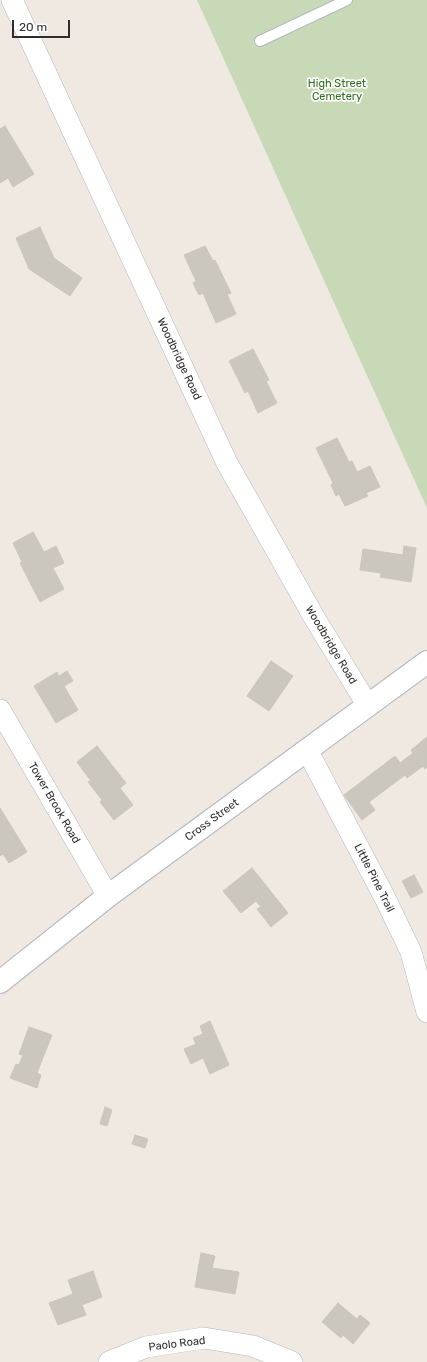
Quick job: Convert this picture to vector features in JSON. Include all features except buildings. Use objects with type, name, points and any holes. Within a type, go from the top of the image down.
[{"type":"street","name":"Woodbridge Road","points":[[12,0],[227,463],[314,617],[368,706]]},
{"type":"street","name":"Cross Street","points":[[0,982],[108,896],[427,662]]},
{"type":"street","name":"Tower Brook Road","points":[[0,710],[108,896]]},
{"type":"street","name":"Little Pine Trail","points":[[307,750],[385,898],[411,952],[427,1012]]},
{"type":"street","name":"Paolo Road","points":[[109,1362],[146,1347],[204,1338],[254,1346],[292,1362]]},
{"type":"lane","points":[[260,41],[347,0]]},
{"type":"green space","name":"High Street Cemetery","points":[[197,0],[427,0],[427,508]]}]
